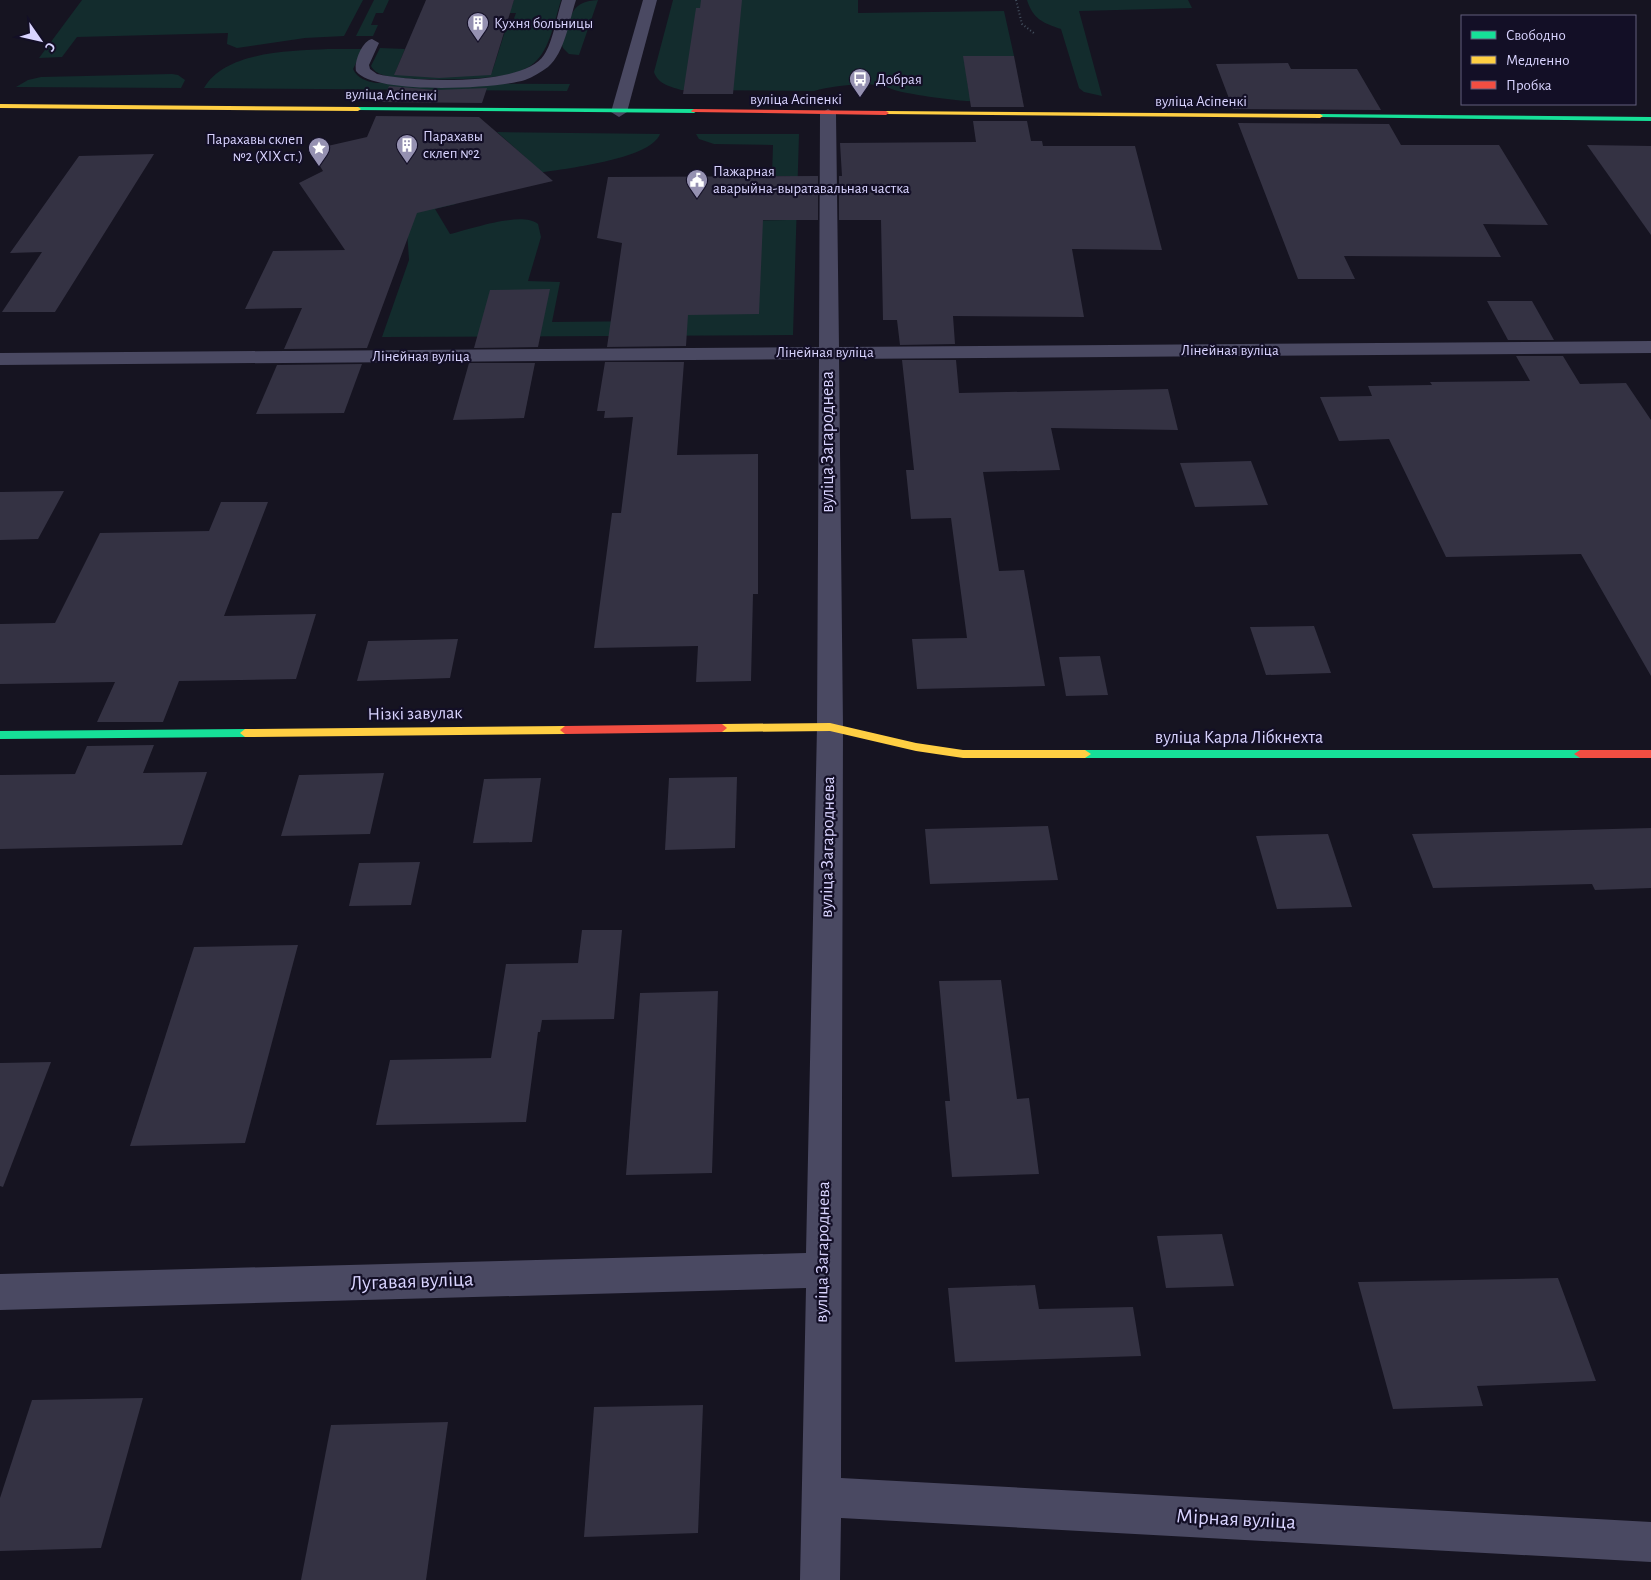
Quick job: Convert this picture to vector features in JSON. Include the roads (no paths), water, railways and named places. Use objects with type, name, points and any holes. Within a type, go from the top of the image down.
[{"type":"main road","name":"вуліца Асіпенкі","points":[[0,106],[1651,119]]},
{"type":"main road","name":"Нізкі завулак","points":[[0,735],[830,727]]},
{"type":"main road","name":"вуліца Карла Лібкнехта","points":[[830,727],[916,747],[963,754],[1651,754]]},
{"type":"street","points":[[619,112],[650,0]]},
{"type":"street","name":"вуліца Загароднева","points":[[820,1580],[830,727],[827,352],[828,114]]},
{"type":"street","name":"Лінейная вуліца","points":[[0,360],[1651,347]]},
{"type":"street","name":"Лугавая вуліца","points":[[0,1292],[823,1270]]},
{"type":"street","name":"Мірная вуліца","points":[[821,1497],[1651,1542]]},
{"type":"lane","points":[[372,44],[362,65],[363,72],[372,77],[385,80],[480,82],[519,77],[533,71],[551,56],[569,0]]},
{"type":"place","name":"Кухня больницы","points":[[478,42]]},
{"type":"place","name":"Добрая","points":[[860,98]]},
{"type":"place","name":"Парахавы склеп №2","points":[[407,164]]},
{"type":"place","name":"Парахавы склеп №2 (XIX ст.)","points":[[319,167]]},
{"type":"place","name":"Пажарная аварыйна-выратавальная частка","points":[[697,199]]}]
